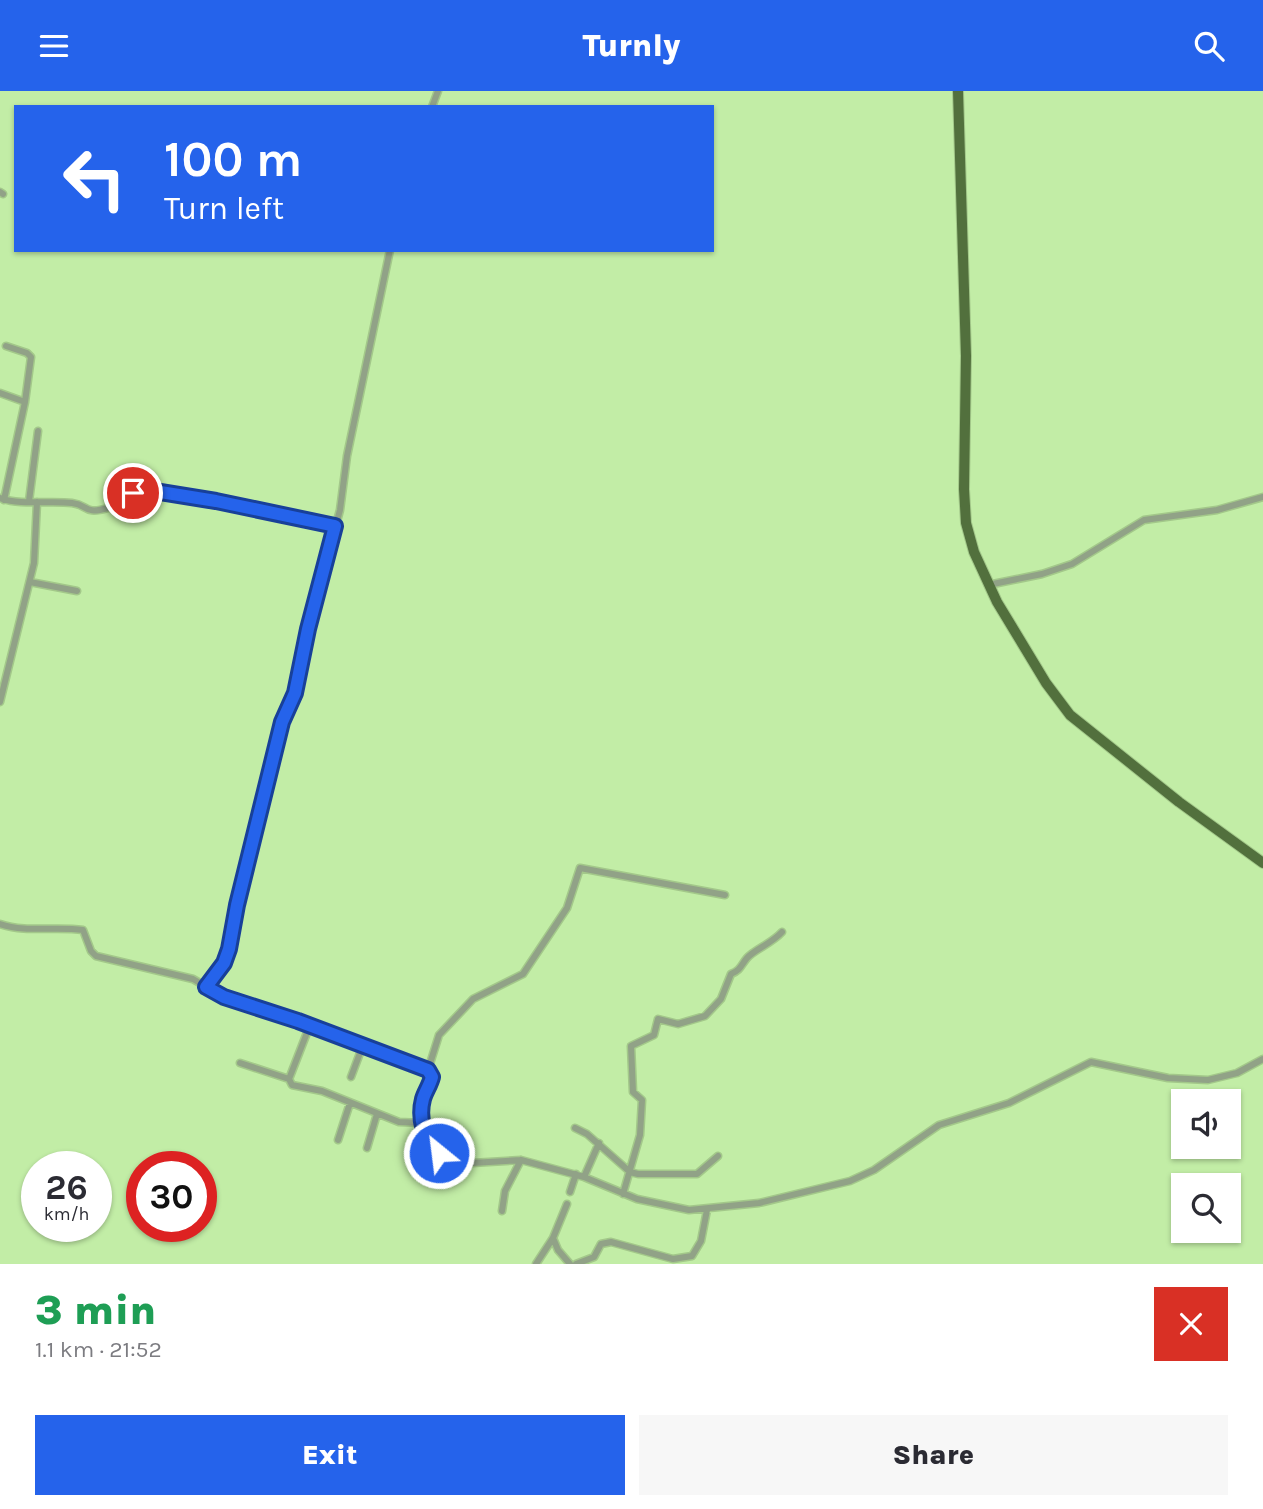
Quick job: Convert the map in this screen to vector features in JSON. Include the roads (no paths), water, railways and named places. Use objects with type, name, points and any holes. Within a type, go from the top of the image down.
[{"type":"main road","points":[[958,91],[966,356],[964,507],[971,544],[988,585],[1046,683],[1070,715],[1179,802],[1263,863]]},
{"type":"street","points":[[206,987],[224,963],[229,949],[237,905],[279,734],[295,693],[308,629],[335,526],[390,252]]},
{"type":"street","points":[[6,346],[31,357],[24,402],[2,499],[74,503],[85,510],[94,511],[114,506],[138,491],[148,490],[227,503],[335,526]]},
{"type":"street","points":[[0,393],[24,402]]},
{"type":"street","points":[[29,501],[38,431]]},
{"type":"street","points":[[988,585],[1042,574],[1072,564],[1144,520],[1217,510],[1263,496]]},
{"type":"street","points":[[0,702],[30,582],[36,546],[37,502]]},
{"type":"street","points":[[30,582],[77,591]]},
{"type":"street","points":[[428,1070],[439,1035],[473,999],[523,974],[567,908],[580,868],[725,895]]},
{"type":"street","points":[[0,925],[12,928],[54,926],[80,929],[86,933],[91,951],[96,956],[185,977],[224,997],[310,1025],[428,1070],[432,1077],[423,1100],[423,1123],[429,1144],[439,1153],[459,1161],[484,1164],[521,1160],[576,1174],[624,1194],[670,1208],[707,1210],[782,1198],[850,1181],[874,1170],[939,1125],[1009,1103],[1091,1062],[1168,1078],[1208,1080],[1244,1071],[1263,1059]]},
{"type":"street","points":[[624,1194],[640,1135],[643,1111],[642,1100],[633,1092],[631,1046],[654,1035],[659,1019],[678,1024],[709,1013],[721,999],[731,974],[740,970],[748,957],[767,946],[782,932]]},
{"type":"street","points":[[289,1079],[310,1025]]},
{"type":"street","points":[[351,1077],[363,1045]]},
{"type":"street","points":[[240,1063],[289,1079],[292,1085],[321,1091],[377,1114],[412,1124],[423,1123]]},
{"type":"street","points":[[338,1140],[350,1103]]},
{"type":"street","points":[[367,1148],[377,1114]]},
{"type":"street","points":[[575,1128],[598,1143],[630,1171],[645,1175],[674,1173],[687,1176],[707,1168],[718,1156]]},
{"type":"street","points":[[584,1177],[598,1143]]},
{"type":"street","points":[[502,1211],[505,1191],[521,1160]]},
{"type":"street","points":[[570,1192],[576,1174]]},
{"type":"street","points":[[536,1264],[553,1238],[567,1204]]},
{"type":"street","points":[[576,1264],[594,1257],[601,1244],[611,1242],[673,1259],[692,1256],[701,1241],[707,1210]]},
{"type":"street","points":[[553,1238],[558,1250],[570,1264]]}]
